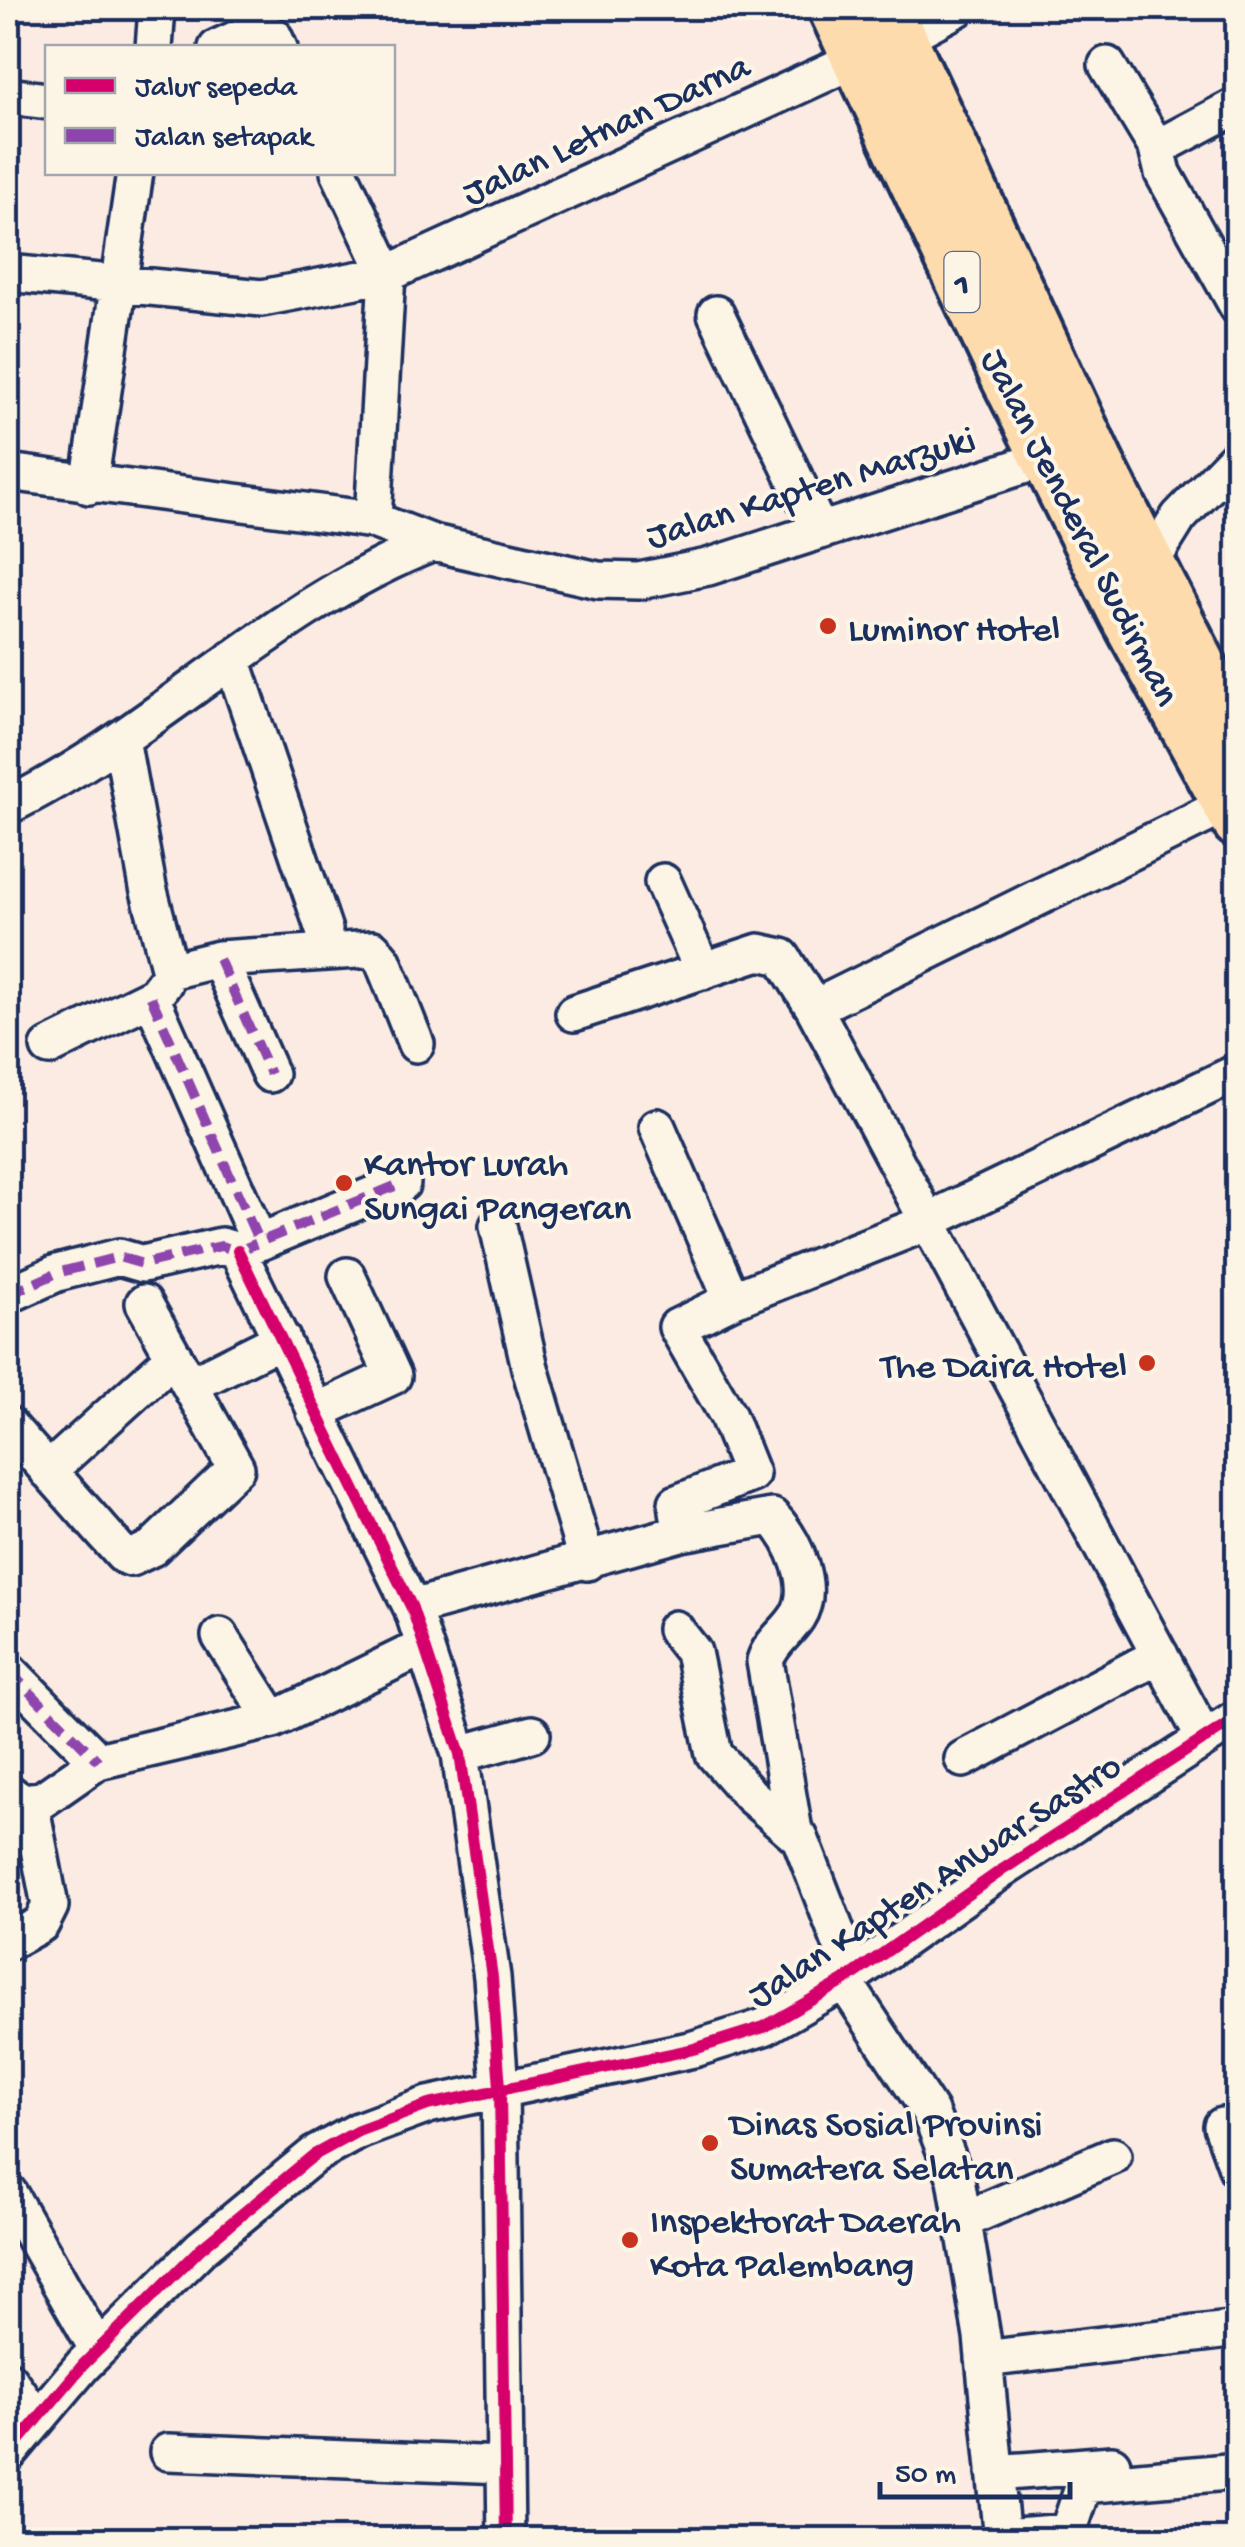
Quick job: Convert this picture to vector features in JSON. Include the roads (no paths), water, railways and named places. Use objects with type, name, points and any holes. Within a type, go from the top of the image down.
[{"type":"highway","name":"Jalan Jenderal Sudirman","points":[[834,8],[882,35],[1238,739]]},
{"type":"highway","name":"Jalan Jenderal Sudirman","points":[[882,35],[1047,458],[1232,813]]},
{"type":"street","points":[[154,45],[157,8]]},
{"type":"street","name":"Jalan Letnan Darna","points":[[8,273],[262,298],[387,274],[882,35],[958,8]]},
{"type":"street","points":[[233,45],[269,38]]},
{"type":"street","points":[[1107,65],[1157,148],[1162,173],[1238,307]]},
{"type":"street","points":[[8,96],[45,102]]},
{"type":"street","points":[[1157,148],[1238,105]]},
{"type":"street","points":[[90,486],[136,175]]},
{"type":"street","points":[[340,175],[387,274],[372,520]]},
{"type":"street","points":[[716,314],[820,530]]},
{"type":"street","points":[[1122,608],[1179,517],[1238,456]]},
{"type":"street","name":"Jalan Kapten Marzuki","points":[[8,472],[90,486],[372,520],[411,531],[433,543],[598,580],[639,581],[708,566],[1047,458]]},
{"type":"street","points":[[8,806],[121,739],[232,658],[397,557],[433,543]]},
{"type":"street","points":[[232,658],[324,930]]},
{"type":"street","points":[[121,739],[148,887],[160,984],[282,1339],[412,1608],[460,1754],[492,1977],[500,2088],[506,2540]]},
{"type":"street","points":[[814,1008],[1232,813]]},
{"type":"street","points":[[662,882],[703,970]]},
{"type":"street","points":[[49,1047],[160,984],[219,959],[374,949],[383,961],[416,1044]]},
{"type":"street","points":[[574,1013],[759,952],[782,957],[814,1008],[1204,1738]]},
{"type":"street","points":[[219,959],[270,1074]]},
{"type":"street","points":[[681,1533],[676,1503],[751,1474],[728,1414],[678,1331],[679,1323],[928,1221],[1238,1072]]},
{"type":"street","points":[[657,1127],[732,1300]]},
{"type":"street","points":[[8,1295],[57,1274],[221,1246],[249,1246],[402,1183]]},
{"type":"street","points":[[498,1226],[530,1368],[587,1562]]},
{"type":"street","points":[[315,1412],[393,1376],[347,1276]]},
{"type":"street","points":[[8,1426],[122,1555],[139,1556],[235,1472],[234,1462],[144,1303]]},
{"type":"street","points":[[48,1470],[182,1371],[282,1339]]},
{"type":"street","points":[[412,1608],[681,1533],[768,1516],[786,1534],[804,1581],[802,1608],[765,1661],[794,1831],[810,1859],[849,1978],[930,2112],[966,2219],[1002,2538],[1068,2532],[1084,2485],[1238,2471]]},
{"type":"street","points":[[675,1629],[693,1652],[714,1754],[750,1795],[794,1831]]},
{"type":"street","points":[[220,1636],[273,1720]]},
{"type":"street","points":[[8,1942],[40,1924],[50,1906],[19,1797],[66,1786],[98,1761],[273,1720],[423,1647]]},
{"type":"street","points":[[963,1759],[1160,1655]]},
{"type":"street","points":[[8,1670],[98,1761]]},
{"type":"street","name":"Jalan Kapten Anwar Sastro","points":[[8,2454],[36,2417],[98,2350],[202,2248],[314,2155],[394,2116],[500,2088],[740,2037],[849,1978],[1002,1870],[1238,1717]]},
{"type":"street","points":[[460,1754],[532,1734]]},
{"type":"street","points":[[1222,2126],[1238,2170]]},
{"type":"street","points":[[966,2219],[1113,2156]]},
{"type":"street","points":[[8,2192],[98,2350]]},
{"type":"street","points":[[984,2358],[1238,2329]]},
{"type":"street","points":[[8,2379],[36,2417]]},
{"type":"street","points":[[168,2452],[504,2466]]},
{"type":"street","points":[[995,2472],[1238,2453]]},
{"type":"place","name":"Luminor Hotel","points":[[828,626]]},
{"type":"place","name":"Kantor Lurah Sungai Pangeran","points":[[344,1183]]},
{"type":"place","name":"The Daira Hotel","points":[[1147,1363]]},
{"type":"place","name":"Dinas Sosial Provinsi Sumatera Selatan","points":[[710,2143]]},
{"type":"place","name":"Inspektorat Daerah Kota Palembang","points":[[630,2240]]}]
